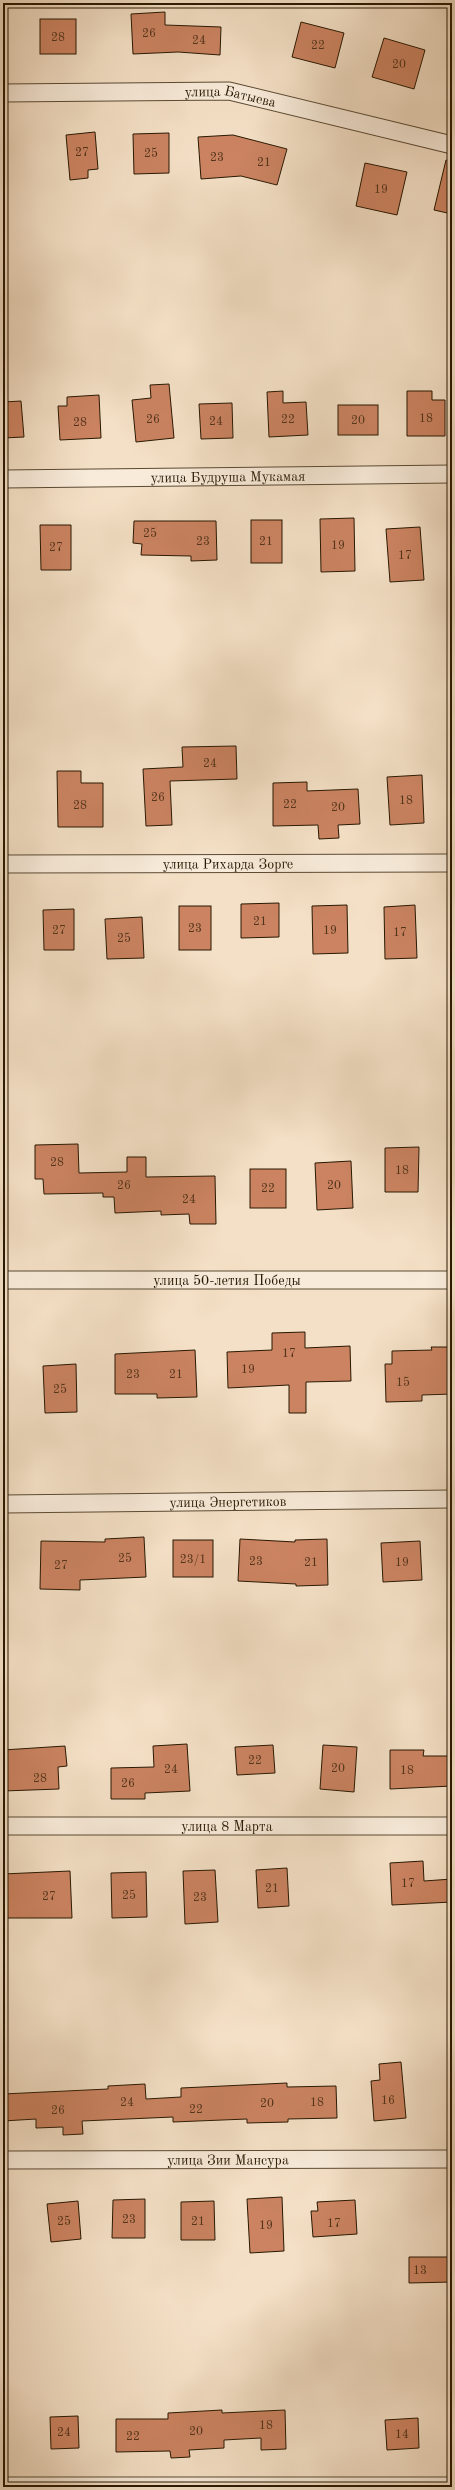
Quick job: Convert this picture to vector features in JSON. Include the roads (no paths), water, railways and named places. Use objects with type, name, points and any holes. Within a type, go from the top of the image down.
[{"type":"street","name":"улица Батыева","points":[[3,93],[229,91],[452,145]]},
{"type":"street","name":"улица Будруша Мукамая","points":[[3,479],[452,474]]},
{"type":"street","name":"улица Рихарда Зорге","points":[[3,864],[452,863]]},
{"type":"street","name":"улица 50-летия Победы","points":[[3,1280],[452,1280]]},
{"type":"street","name":"улица Энергетиков","points":[[3,1504],[452,1499]]},
{"type":"street","name":"улица 8 Марта","points":[[3,1826],[452,1826]]},
{"type":"street","name":"улица Зии Мансура","points":[[3,2160],[452,2160]]},
{"type":"street","points":[[3,2486],[452,2486]]}]
